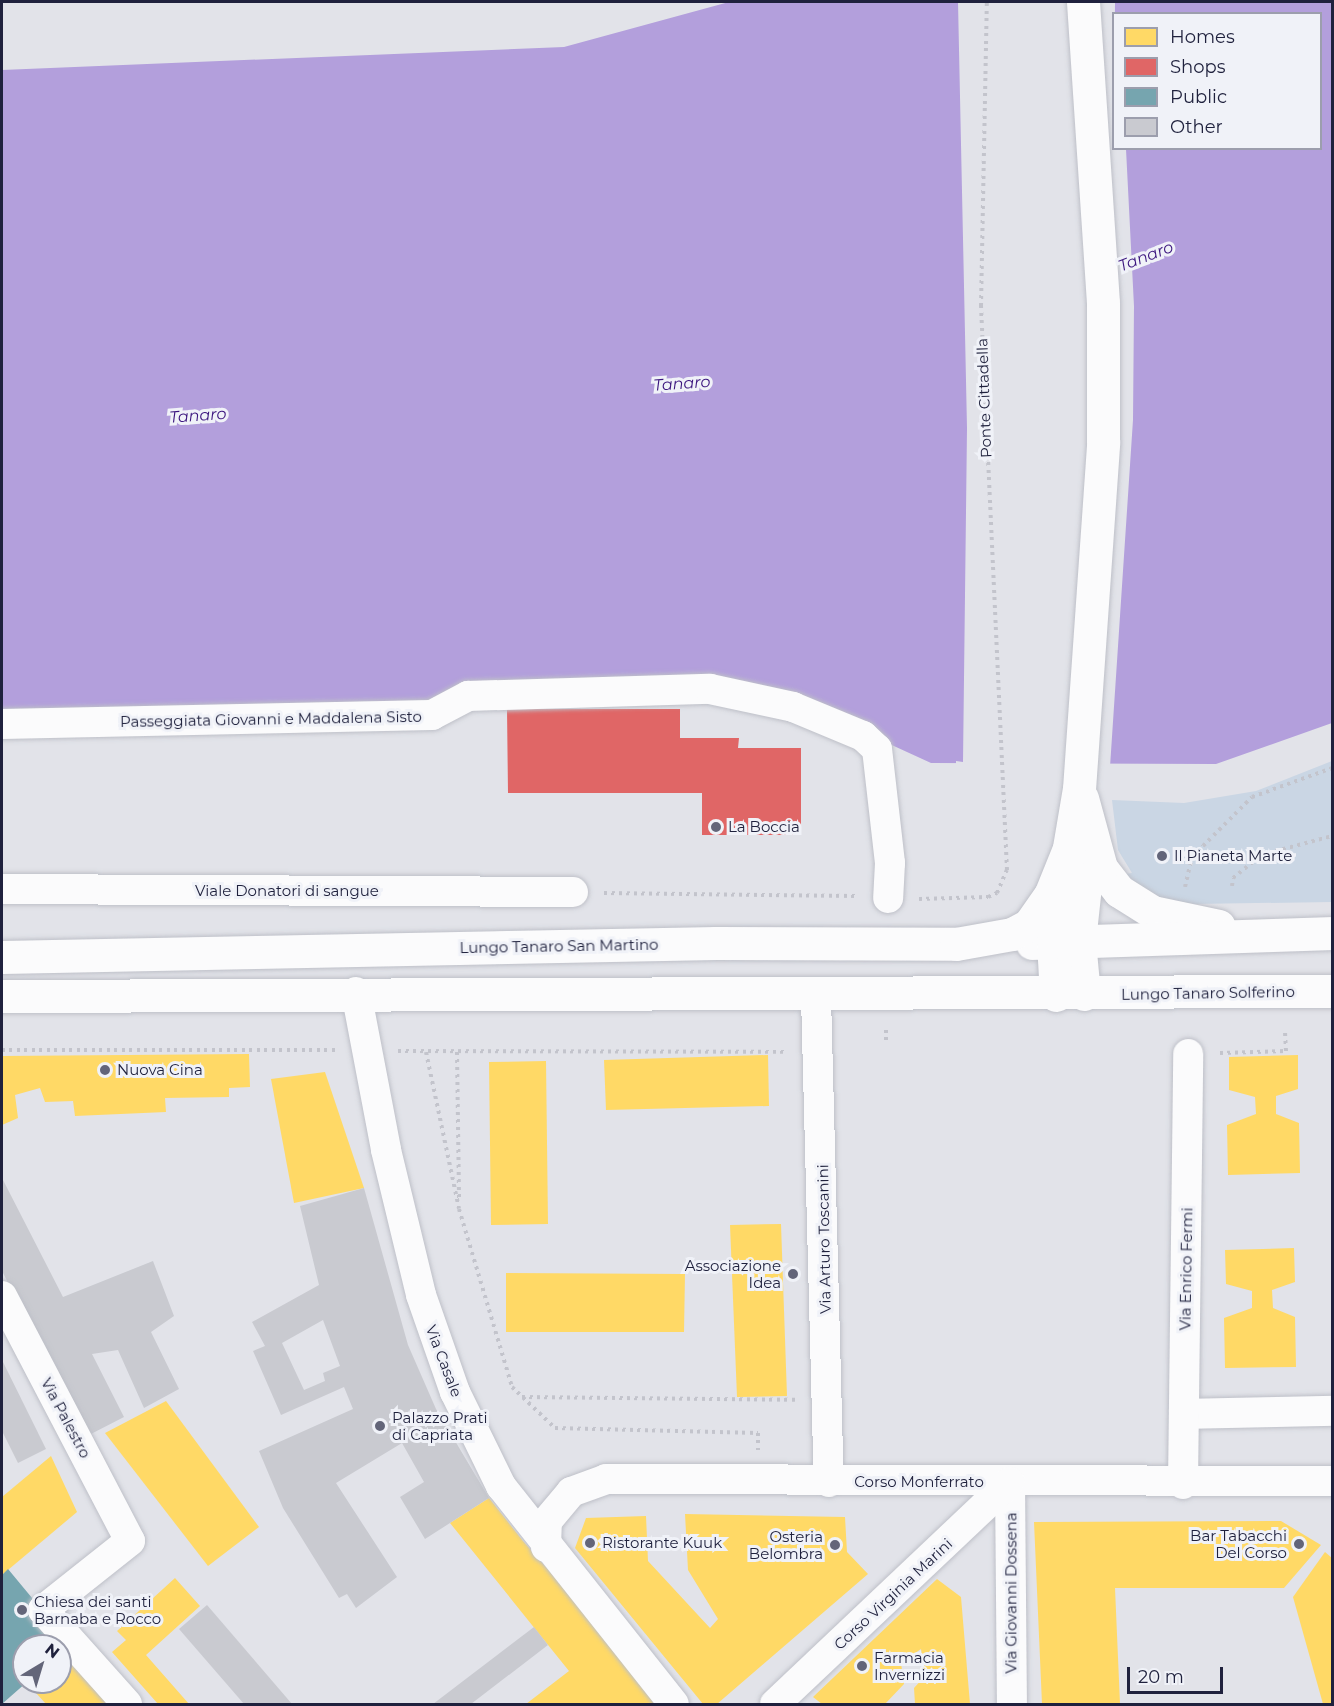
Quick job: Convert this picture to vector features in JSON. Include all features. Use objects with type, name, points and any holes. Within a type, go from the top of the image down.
[{"type":"main road","points":[[1070,995],[1066,942],[1079,842],[1079,789],[1100,536],[1104,379],[1083,2]]},
{"type":"main road","points":[[1079,842],[1112,884],[1152,912],[1240,929],[1326,933]]},
{"type":"main road","name":"Lungo Tanaro San Martino","points":[[2,957],[705,943],[956,944],[1012,934],[1029,925],[1079,842]]},
{"type":"main road","points":[[956,944],[1326,933]]},
{"type":"main road","name":"Lungo Tanaro Solferino","points":[[816,996],[1332,991]]},
{"type":"main road","points":[[2,996],[356,992],[816,996]]},
{"type":"street","name":"Passeggiata Giovanni e Maddalena Sisto","points":[[2,724],[432,716],[468,696],[710,689],[792,707],[863,736],[877,749],[888,898]]},
{"type":"street","name":"Viale Donatori di sangue","points":[[2,890],[573,892]]},
{"type":"street","name":"Via Casale","points":[[356,992],[386,1150],[435,1342],[501,1486],[546,1547],[674,1704]]},
{"type":"street","name":"Via Arturo Toscanini","points":[[816,996],[829,1482]]},
{"type":"street","name":"Via Enrico Fermi","points":[[1183,1484],[1200,1054]]},
{"type":"street","name":"Via Palestro","points":[[2,1296],[130,1540],[43,1610],[127,1704]]},
{"type":"street","points":[[1184,1414],[1332,1411]]},
{"type":"street","name":"Corso Monferrato","points":[[546,1547],[547,1521],[572,1492],[606,1479],[1183,1484],[1332,1481]]},
{"type":"street","name":"Corso Virginia Marini","points":[[787,1701],[1010,1482]]},
{"type":"street","name":"Via Giovanni Dossena","points":[[1010,1482],[1012,1704]]},
{"type":"path","name":"Ponte Cittadella","points":[[888,898],[957,901],[997,893],[1007,870],[981,306],[987,2]]},
{"type":"path","points":[[1185,895],[1190,865],[1252,797],[1332,768]]},
{"type":"path","points":[[1232,886],[1233,878],[1262,855],[1332,836]]},
{"type":"path","points":[[573,892],[888,898]]},
{"type":"path","points":[[1200,1054],[1286,1051],[1285,1032]]},
{"type":"path","points":[[2,1050],[366,1049],[426,1052],[819,1052]]},
{"type":"path","points":[[426,1052],[459,1209],[512,1387],[555,1428],[758,1433],[759,1481]]},
{"type":"path","points":[[457,1052],[459,1209]]},
{"type":"path","points":[[521,1397],[795,1400]]},
{"type":"shaded area","points":[[1332,761],[1332,902],[1194,904],[1157,898],[1119,875],[1132,873],[1118,850],[1112,800],[1184,803],[1256,791]]},
{"type":"water","name":"Tanaro","points":[[729,2],[1332,2],[1332,723],[1216,764],[931,763],[776,692],[2,710],[2,70],[564,47]]},
{"type":"pier","points":[[958,2],[1115,2],[1115,12],[1112,12],[1112,150],[1126,150],[1134,306],[1133,420],[1110,767],[956,767],[956,761],[963,762],[967,428]]},
{"type":"building: Homes","points":[[249,1054],[250,1087],[229,1088],[229,1097],[165,1098],[166,1112],[75,1116],[73,1101],[45,1102],[40,1088],[15,1095],[18,1118],[2,1125],[2,1056]]},
{"type":"building: Homes","points":[[768,1055],[769,1106],[606,1110],[604,1060]]},
{"type":"building: Homes","points":[[1298,1055],[1298,1089],[1276,1096],[1276,1114],[1299,1123],[1300,1173],[1228,1175],[1227,1125],[1256,1114],[1255,1097],[1229,1090],[1229,1057]]},
{"type":"building: Homes","points":[[546,1061],[548,1224],[491,1225],[489,1062]]},
{"type":"building: Homes","points":[[325,1072],[364,1188],[294,1203],[271,1079]]},
{"type":"building: Homes","points":[[781,1224],[787,1396],[737,1397],[730,1225]]},
{"type":"building: Homes","points":[[1294,1248],[1295,1282],[1272,1290],[1273,1308],[1295,1317],[1296,1367],[1225,1368],[1224,1318],[1252,1308],[1252,1291],[1226,1284],[1225,1250]]},
{"type":"building: Homes","points":[[506,1273],[685,1274],[684,1332],[506,1332]]},
{"type":"building: Homes","points":[[166,1401],[259,1527],[208,1566],[105,1433]]},
{"type":"building: Homes","points":[[51,1456],[77,1512],[2,1575],[2,1497]]},
{"type":"building: Homes","points":[[489,1498],[523,1541],[665,1704],[526,1704],[569,1671],[450,1523]]},
{"type":"building: Homes","points":[[685,1514],[845,1517],[847,1552],[868,1574],[717,1704],[703,1704],[575,1548],[586,1518],[646,1516],[648,1561],[710,1628],[718,1619],[688,1570]]},
{"type":"building: Homes","points":[[1281,1521],[1321,1545],[1284,1588],[1115,1588],[1120,1704],[1042,1704],[1034,1522]]},
{"type":"building: Homes","points":[[1325,1552],[1332,1558],[1332,1704],[1323,1704],[1293,1597]]},
{"type":"building: Homes","points":[[175,1578],[200,1606],[146,1655],[189,1704],[158,1704],[112,1652],[126,1640],[117,1631]]},
{"type":"building: Homes","points":[[937,1579],[961,1597],[970,1704],[915,1704],[914,1688],[925,1676],[921,1649],[901,1663],[904,1684],[885,1704],[822,1704],[813,1697]]},
{"type":"building: Homes","points":[[74,1659],[116,1704],[46,1704],[37,1694],[72,1694],[72,1661]]},
{"type":"building: Shops","points":[[507,709],[680,709],[680,738],[739,738],[738,748],[801,748],[801,835],[702,835],[702,793],[508,793]]},
{"type":"building: Public","name":"Chiesa dei santi Barnaba e Rocco","points":[[8,1569],[62,1634],[12,1634],[13,1694],[2,1704],[2,1575]]},
{"type":"building: Other","points":[[2,1178],[63,1297],[153,1261],[174,1316],[151,1332],[179,1389],[144,1408],[118,1350],[92,1354],[124,1417],[87,1436],[2,1271]]},
{"type":"building: Other","points":[[364,1188],[408,1345],[436,1409],[489,1498],[425,1539],[400,1497],[424,1482],[402,1443],[336,1483],[397,1577],[356,1608],[347,1594],[339,1598],[283,1508],[259,1451],[353,1409],[344,1387],[281,1415],[253,1351],[265,1346],[252,1322],[319,1285],[300,1206]],"holes":[[[323,1320],[340,1366],[323,1373],[325,1381],[304,1390],[282,1343]]]},
{"type":"building: Other","points":[[2,1360],[46,1449],[18,1463],[2,1431]]},
{"type":"building: Other","points":[[207,1605],[292,1704],[244,1704],[179,1629]]},
{"type":"building: Other","points":[[534,1627],[548,1645],[471,1704],[433,1704]]},
{"type":"place","name":"La Boccia","points":[[716,827]]},
{"type":"place","name":"Il Pianeta Marte","points":[[1162,856]]},
{"type":"place","name":"Nuova Cina","points":[[105,1070]]},
{"type":"place","name":"Associazione Idea","points":[[793,1274]]},
{"type":"place","name":"Palazzo Prati di Capriata","points":[[380,1426]]},
{"type":"place","name":"Ristorante Kuuk","points":[[590,1543]]},
{"type":"place","name":"Bar Tabacchi Del Corso","points":[[1299,1544]]},
{"type":"place","name":"Osteria Belombra","points":[[835,1545]]},
{"type":"place","name":"Chiesa dei santi Barnaba e Rocco","points":[[22,1610]]},
{"type":"place","name":"Farmacia Invernizzi","points":[[862,1666]]}]
